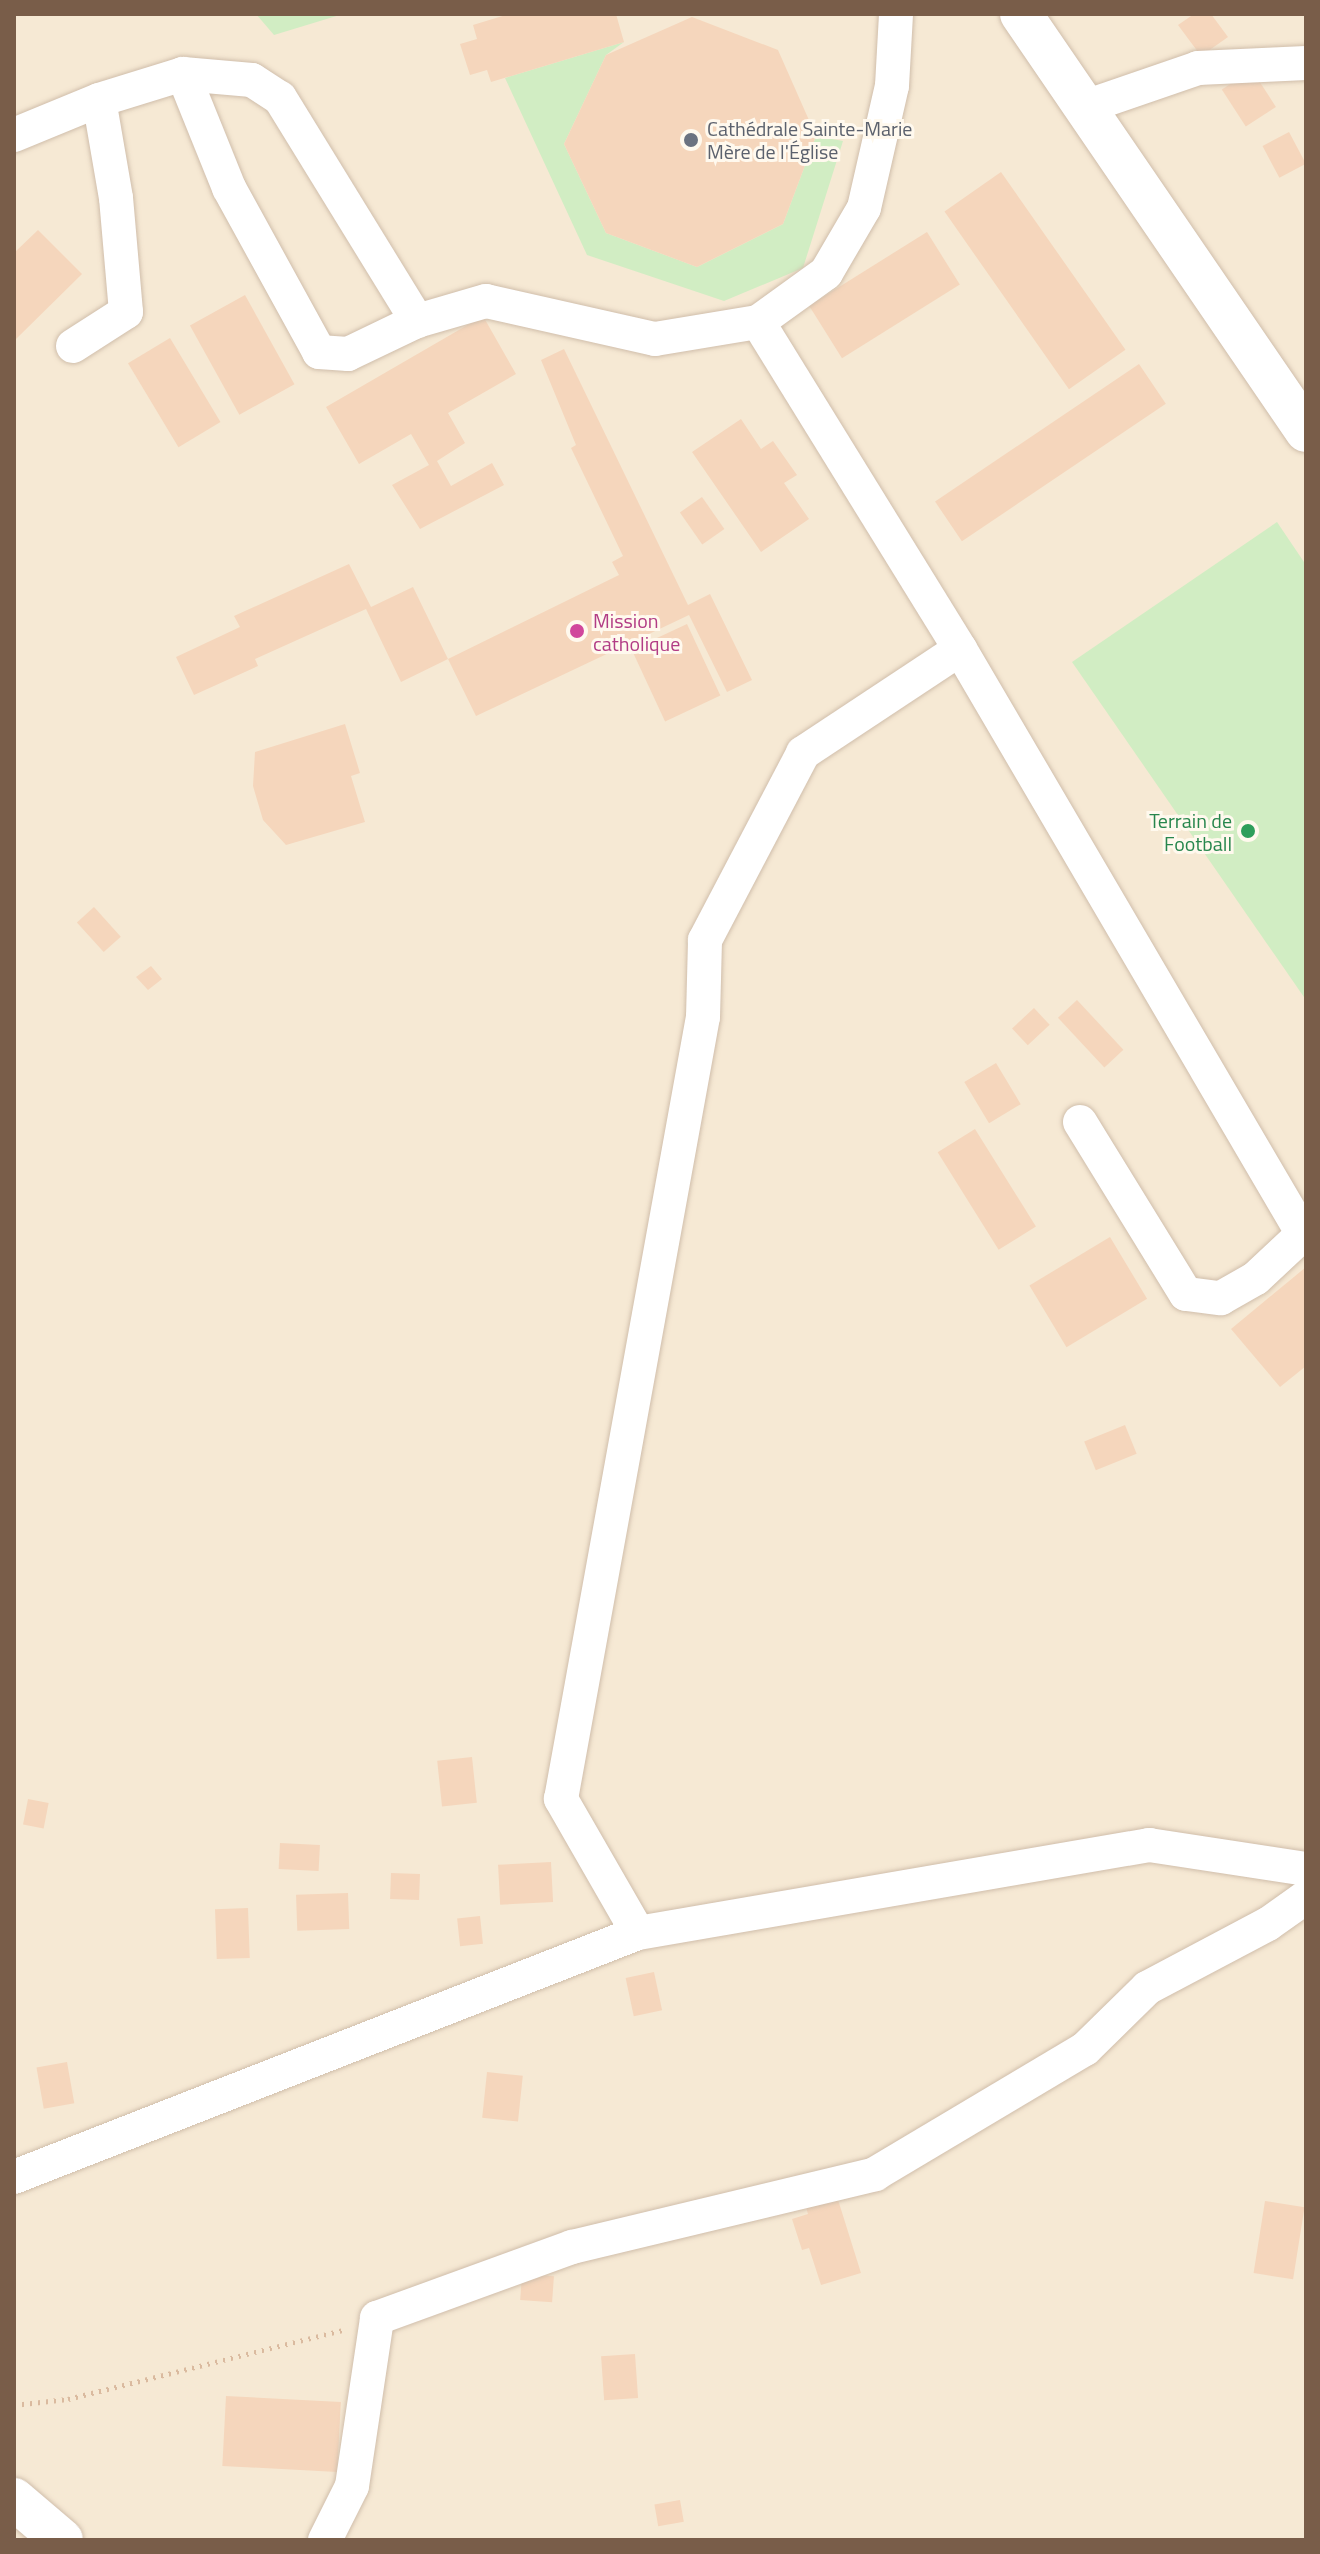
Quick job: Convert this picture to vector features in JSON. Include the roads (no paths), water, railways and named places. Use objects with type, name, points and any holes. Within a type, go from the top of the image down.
[{"type":"street","points":[[183,74],[229,188],[319,352],[348,354],[417,321],[486,301],[655,339],[758,322],[826,273],[864,208],[892,86],[896,14]]},
{"type":"street","points":[[1021,14],[1082,108],[1306,431]]},
{"type":"street","points":[[1082,108],[1198,68],[1306,63]]},
{"type":"street","points":[[14,135],[99,100],[183,74],[252,80],[280,98],[417,321]]},
{"type":"street","points":[[73,346],[126,312],[116,198],[99,100]]},
{"type":"street","points":[[758,322],[960,649],[1304,1233],[1256,1278],[1221,1298],[1186,1294],[1080,1122]]},
{"type":"street","points":[[638,1933],[561,1799],[703,1017],[705,940],[803,753],[960,649]]},
{"type":"street","points":[[14,2177],[638,1933],[1149,1845],[1306,1869]]},
{"type":"street","points":[[325,2540],[352,2486],[377,2318],[572,2247],[875,2174],[1085,2049],[1147,1988],[1268,1924],[1306,1897]]},
{"type":"street","points":[[14,2499],[62,2540]]},
{"type":"place","name":"Cathédrale Sainte-Marie Mère de l'Église","points":[[691,140]]},
{"type":"place","name":"Mission catholique","points":[[577,631]]},
{"type":"place","name":"Terrain de Football","points":[[1248,831]]}]
